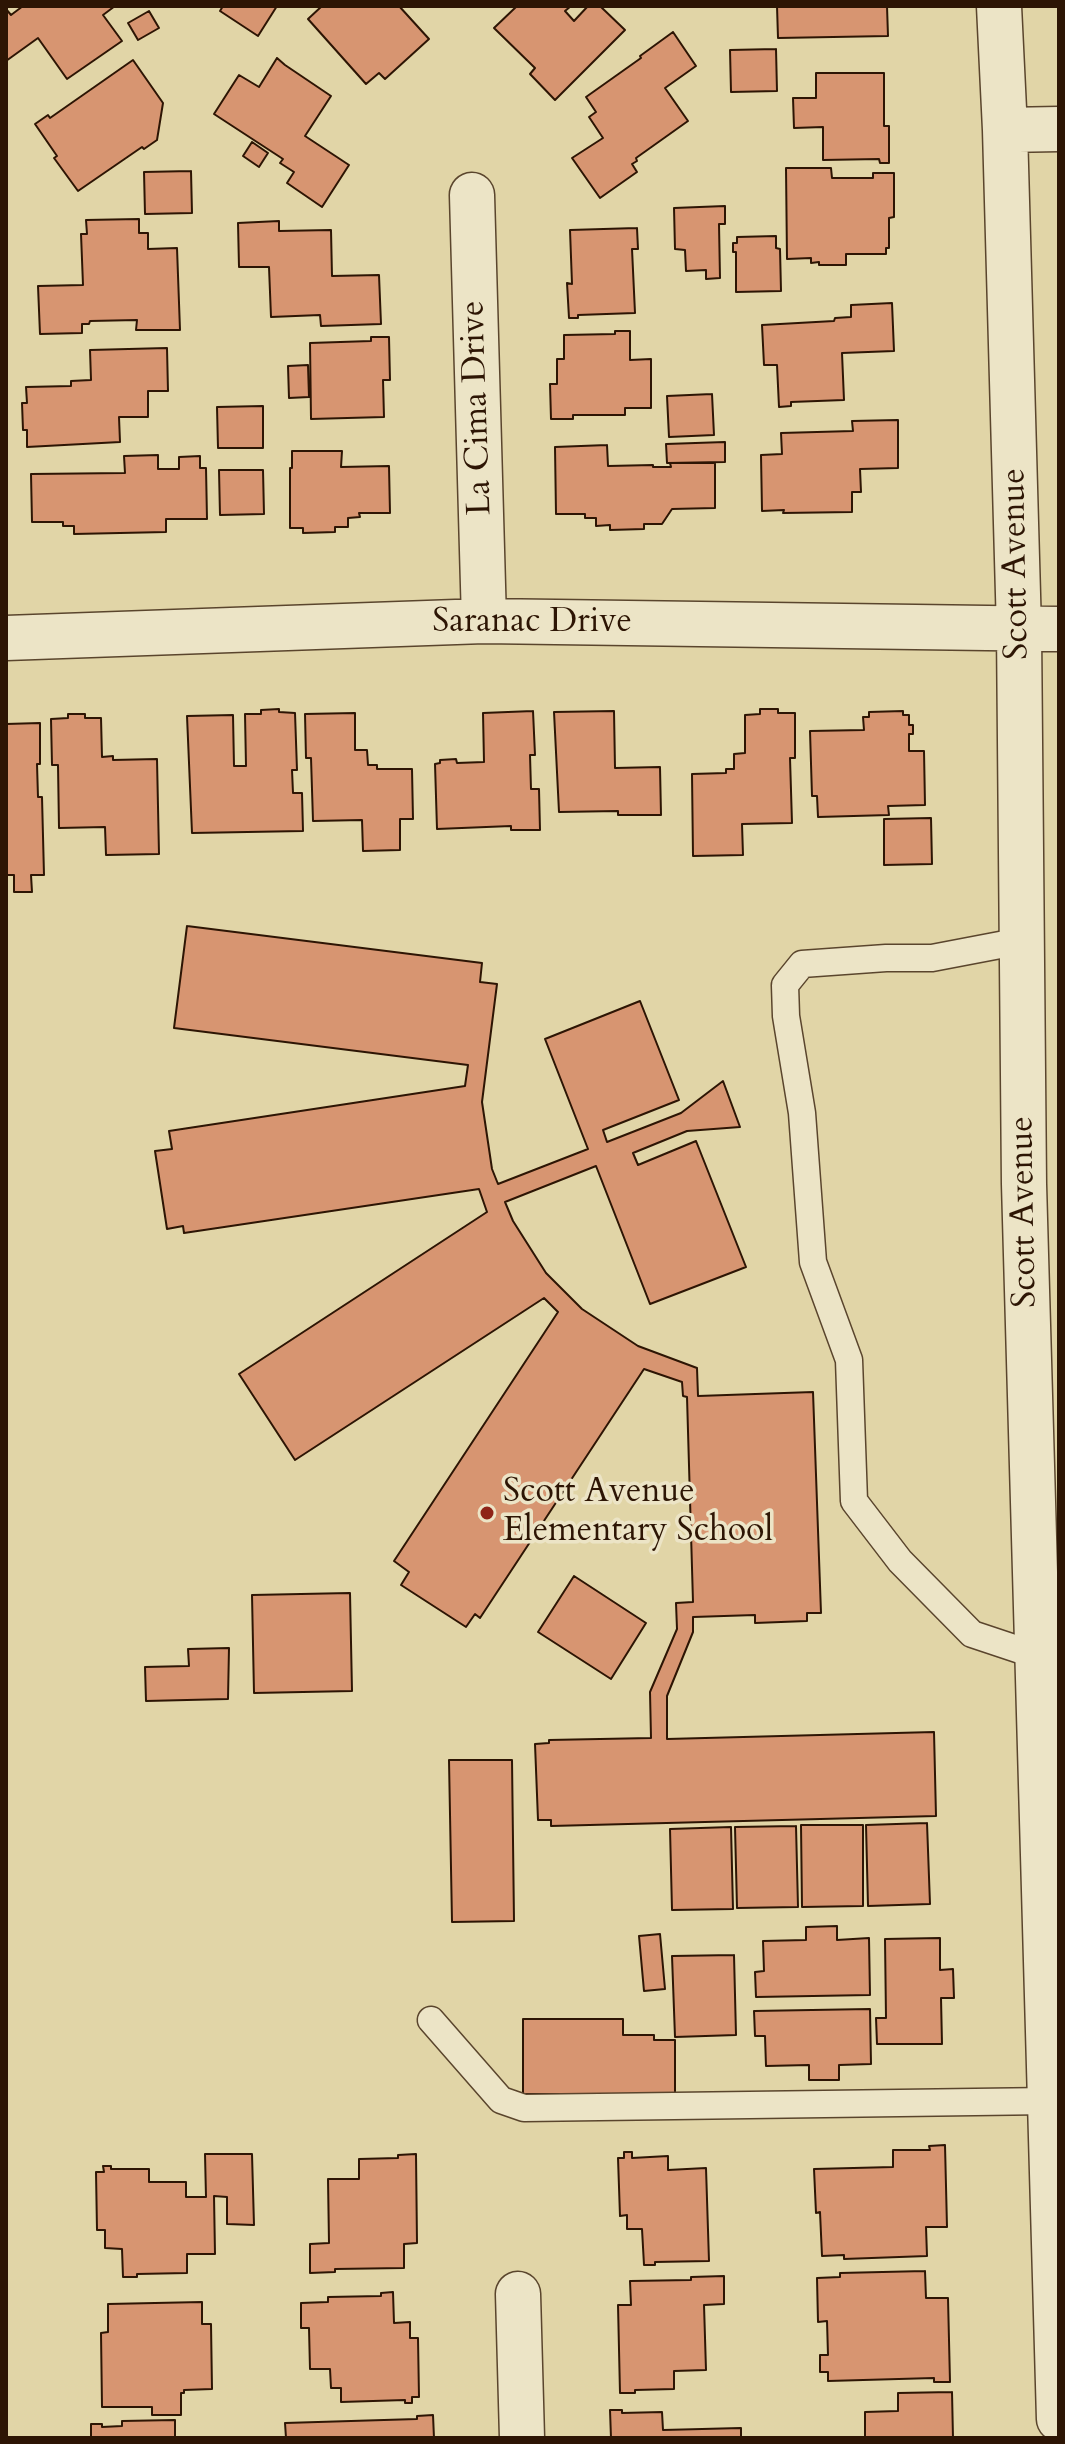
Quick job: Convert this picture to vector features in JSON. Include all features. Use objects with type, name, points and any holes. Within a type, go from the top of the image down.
[{"type":"street","name":"Scott Avenue","points":[[999,6],[1039,629],[1021,941],[1041,1183],[1038,1656],[1049,1729],[1050,2101],[1059,2419]]},
{"type":"street","points":[[1005,130],[1059,129]]},
{"type":"street","name":"La Cima Drive","points":[[472,195],[484,621]]},
{"type":"street","name":"Saranac Drive","points":[[6,638],[484,621],[1039,629]]},
{"type":"street","points":[[518,2294],[522,2438]]},
{"type":"lane","points":[[1021,941],[932,958],[802,964],[785,985],[786,1016],[802,1113],[813,1262],[849,1360],[854,1501],[900,1561],[972,1634],[1038,1656]]},
{"type":"lane","points":[[431,2020],[501,2100],[524,2108],[1050,2101]]},
{"type":"building","points":[[23,6],[115,6],[103,15],[122,41],[67,79],[38,38],[6,61],[6,9],[11,15]]},
{"type":"building","points":[[223,6],[277,6],[258,36],[220,11]]},
{"type":"building","points":[[322,6],[399,6],[429,39],[385,79],[379,73],[366,84],[308,19]]},
{"type":"building","points":[[517,6],[571,6],[565,11],[574,21],[588,6],[600,6],[625,30],[555,100],[530,74],[535,68],[494,28]]},
{"type":"building","points":[[777,6],[887,6],[888,36],[778,38]]},
{"type":"building","points":[[149,11],[159,28],[138,40],[128,23]]},
{"type":"building","points":[[673,32],[696,66],[665,88],[688,121],[636,158],[637,161],[632,164],[637,172],[600,198],[572,158],[603,138],[589,117],[596,112],[586,97]]},
{"type":"building","points":[[776,49],[777,91],[731,92],[730,50]]},
{"type":"building","points":[[277,58],[331,96],[305,136],[349,165],[322,207],[287,183],[294,172],[280,163],[283,159],[214,114],[239,75],[259,87]]},
{"type":"building","points":[[133,60],[163,103],[157,140],[78,191],[35,124],[48,115],[50,118]]},
{"type":"building","points":[[816,73],[884,73],[884,126],[889,126],[889,163],[880,163],[879,159],[823,160],[823,127],[794,128],[793,98],[816,98]]},
{"type":"building","points":[[252,142],[268,153],[259,167],[243,156]]},
{"type":"building","points":[[786,168],[831,168],[832,178],[873,178],[873,173],[894,173],[894,217],[889,218],[889,248],[886,248],[886,254],[846,254],[846,265],[819,265],[819,262],[811,263],[811,258],[787,259]]},
{"type":"building","points":[[191,171],[192,213],[145,214],[144,172]]},
{"type":"building","points":[[725,206],[725,224],[719,224],[720,278],[706,279],[706,270],[686,271],[685,250],[675,249],[674,208]]},
{"type":"building","points":[[139,219],[139,233],[148,233],[148,249],[177,248],[180,330],[136,330],[137,320],[90,321],[89,324],[82,324],[82,333],[40,334],[38,286],[83,285],[81,234],[87,234],[86,220]]},
{"type":"building","points":[[279,221],[279,231],[331,230],[332,276],[379,275],[381,324],[321,326],[320,315],[271,317],[269,267],[239,267],[238,223]]},
{"type":"building","points":[[637,228],[638,249],[632,249],[635,313],[569,318],[567,283],[572,284],[570,230]]},
{"type":"building","points":[[776,236],[776,248],[780,249],[781,291],[736,292],[736,252],[733,252],[733,243],[737,243],[737,237]]},
{"type":"building","points":[[892,303],[894,351],[842,353],[844,400],[791,402],[791,406],[779,407],[777,365],[764,365],[762,325],[834,321],[835,318],[851,317],[851,305]]},
{"type":"building","points":[[615,331],[630,331],[630,360],[651,359],[651,408],[625,408],[625,415],[573,415],[573,419],[551,419],[550,384],[557,384],[557,359],[564,359],[564,335],[615,334]]},
{"type":"building","points":[[371,337],[389,337],[390,380],[383,380],[384,417],[311,419],[310,343],[371,341]]},
{"type":"building","points":[[167,348],[168,391],[148,391],[148,417],[119,417],[120,442],[27,447],[22,403],[27,403],[26,387],[71,386],[71,381],[91,380],[90,350]]},
{"type":"building","points":[[308,365],[309,397],[289,398],[288,366]]},
{"type":"building","points":[[712,394],[714,435],[669,437],[667,396]]},
{"type":"building","points":[[263,406],[263,448],[218,448],[217,407]]},
{"type":"building","points":[[898,420],[898,468],[860,469],[861,492],[852,492],[852,512],[762,511],[761,455],[782,454],[781,433],[853,431],[852,421]]},
{"type":"building","points":[[725,442],[725,462],[667,463],[666,444]]},
{"type":"building","points":[[607,445],[608,466],[671,467],[670,463],[715,463],[715,508],[672,509],[662,524],[644,524],[644,529],[610,530],[610,525],[596,526],[596,518],[585,518],[585,514],[556,514],[555,447]]},
{"type":"building","points":[[292,451],[342,451],[341,467],[389,466],[390,513],[359,513],[360,517],[348,518],[348,527],[335,527],[335,532],[303,533],[303,528],[290,528]]},
{"type":"building","points":[[158,455],[158,469],[179,469],[179,457],[200,456],[200,468],[206,468],[207,519],[166,519],[166,532],[74,534],[74,526],[63,526],[63,522],[32,522],[31,474],[125,473],[124,456]]},
{"type":"building","points":[[219,470],[263,470],[264,514],[220,515]]},
{"type":"building","points":[[279,709],[279,712],[295,713],[297,770],[292,770],[293,793],[302,793],[303,831],[192,833],[187,716],[233,715],[234,766],[246,766],[245,714]]},
{"type":"building","points":[[760,709],[795,713],[795,758],[790,758],[792,823],[742,824],[743,855],[693,856],[692,774],[726,773],[726,769],[734,769],[734,754],[745,753],[745,715],[760,714]]},
{"type":"building","points":[[533,711],[535,755],[530,755],[531,789],[539,789],[540,830],[511,830],[511,826],[437,829],[435,764],[440,760],[456,759],[457,763],[484,762],[483,713]]},
{"type":"building","points":[[614,711],[615,768],[660,767],[661,815],[618,815],[618,811],[559,812],[554,712]]},
{"type":"building","points":[[903,711],[903,715],[909,715],[909,725],[913,725],[913,734],[909,734],[909,751],[924,751],[925,805],[888,806],[889,815],[818,817],[817,796],[812,796],[810,731],[864,730],[863,717],[869,717],[869,712]]},
{"type":"building","points":[[355,713],[355,750],[367,750],[368,765],[377,765],[377,769],[412,769],[413,819],[400,819],[400,850],[363,851],[362,820],[313,821],[311,758],[306,758],[305,714]]},
{"type":"building","points":[[68,714],[101,718],[102,757],[113,756],[113,760],[157,759],[159,854],[106,855],[105,827],[59,828],[58,765],[52,765],[51,719],[68,718]]},
{"type":"building","points":[[40,723],[40,764],[37,764],[38,797],[42,797],[44,875],[31,875],[32,892],[14,892],[14,875],[6,875],[6,724]]},
{"type":"building","points":[[931,818],[932,864],[884,865],[884,819]]},
{"type":"building","points":[[187,926],[482,963],[480,982],[497,984],[482,1102],[492,1169],[498,1184],[588,1149],[545,1039],[640,1001],[679,1100],[603,1130],[607,1142],[681,1113],[723,1081],[740,1127],[687,1131],[633,1153],[638,1165],[696,1141],[746,1267],[650,1304],[596,1166],[505,1202],[513,1221],[546,1273],[582,1309],[638,1346],[697,1368],[698,1396],[813,1392],[821,1613],[807,1613],[807,1621],[755,1623],[755,1615],[693,1617],[693,1632],[667,1696],[667,1739],[934,1732],[936,1816],[551,1826],[551,1820],[538,1820],[535,1744],[549,1743],[549,1740],[651,1738],[650,1692],[677,1629],[676,1603],[693,1602],[687,1397],[683,1396],[682,1382],[644,1369],[480,1618],[475,1614],[466,1627],[401,1585],[409,1572],[394,1561],[558,1312],[544,1298],[295,1460],[239,1374],[487,1212],[479,1189],[184,1233],[183,1226],[167,1229],[155,1151],[172,1149],[169,1131],[465,1086],[468,1065],[174,1028]]},
{"type":"building","points":[[574,1576],[646,1623],[611,1679],[538,1632]]},
{"type":"building","points":[[350,1593],[352,1691],[254,1693],[252,1595]]},
{"type":"building","points":[[229,1648],[228,1699],[146,1701],[145,1667],[189,1666],[188,1649]]},
{"type":"building","points":[[449,1760],[512,1760],[514,1921],[452,1922]]},
{"type":"building","points":[[927,1823],[930,1904],[868,1906],[866,1825]]},
{"type":"building","points":[[801,1825],[863,1825],[863,1906],[802,1907]]},
{"type":"building","points":[[796,1826],[798,1907],[737,1908],[735,1827]]},
{"type":"building","points":[[731,1827],[733,1909],[672,1910],[670,1829]]},
{"type":"building","points":[[837,1926],[837,1940],[869,1938],[870,1995],[756,1997],[755,1972],[764,1971],[763,1941],[806,1940],[806,1927]]},
{"type":"building","points":[[660,1934],[665,1989],[644,1991],[639,1936]]},
{"type":"building","points":[[940,1938],[940,1970],[953,1969],[954,1998],[941,1998],[942,2044],[877,2044],[876,2018],[886,2018],[885,1939]]},
{"type":"building","points":[[734,1955],[736,2035],[675,2037],[672,1956]]},
{"type":"building","points":[[870,2009],[871,2064],[839,2065],[839,2080],[809,2080],[809,2065],[766,2066],[765,2036],[755,2036],[754,2011]]},
{"type":"building","points":[[523,2019],[623,2019],[623,2035],[654,2035],[654,2040],[675,2040],[675,2094],[523,2094]]},
{"type":"building","points":[[945,2145],[947,2227],[926,2227],[927,2256],[844,2259],[844,2255],[822,2256],[814,2169],[893,2167],[893,2150],[930,2150],[929,2146]]},
{"type":"building","points":[[624,2152],[632,2152],[632,2158],[668,2156],[668,2170],[706,2168],[709,2261],[644,2265],[642,2229],[627,2229],[627,2215],[620,2216],[618,2158],[624,2158]]},
{"type":"building","points":[[205,2154],[252,2154],[254,2225],[227,2224],[227,2197],[214,2196],[215,2254],[187,2254],[187,2273],[123,2277],[122,2249],[105,2248],[105,2230],[97,2230],[96,2172],[104,2172],[103,2166],[111,2166],[111,2169],[149,2169],[149,2182],[186,2182],[186,2197],[206,2197]]},
{"type":"building","points":[[416,2154],[417,2243],[404,2244],[404,2268],[335,2269],[335,2272],[310,2273],[310,2244],[329,2243],[328,2179],[359,2179],[359,2159],[398,2158],[398,2155]]},
{"type":"building","points":[[925,2271],[926,2298],[948,2298],[950,2382],[934,2382],[934,2378],[828,2381],[828,2372],[820,2372],[820,2355],[828,2355],[827,2321],[818,2322],[817,2278],[840,2277],[840,2273]]},
{"type":"building","points":[[724,2276],[724,2304],[704,2305],[706,2370],[674,2371],[674,2389],[620,2393],[618,2305],[631,2305],[630,2281]]},
{"type":"building","points":[[393,2292],[394,2323],[410,2322],[410,2338],[418,2338],[419,2397],[412,2397],[412,2403],[405,2403],[405,2400],[341,2402],[341,2388],[331,2388],[330,2369],[310,2369],[309,2328],[301,2328],[301,2303],[328,2302],[328,2297],[381,2296],[381,2293]]},
{"type":"building","points":[[202,2302],[202,2324],[211,2324],[212,2389],[184,2390],[181,2393],[181,2415],[152,2415],[152,2407],[102,2407],[101,2333],[108,2332],[108,2304]]},
{"type":"building","points":[[952,2392],[953,2438],[865,2438],[865,2412],[898,2411],[898,2393]]},
{"type":"building","points":[[610,2410],[622,2410],[622,2413],[662,2412],[663,2430],[741,2428],[741,2438],[611,2438]]},
{"type":"building","points":[[433,2415],[434,2438],[286,2438],[285,2423],[417,2419],[417,2416]]},
{"type":"building","points":[[175,2420],[175,2438],[91,2438],[91,2424],[102,2424],[102,2427],[122,2426],[122,2421]]},
{"type":"place","name":"Scott Avenue Elementary School","points":[[487,1513]]}]
